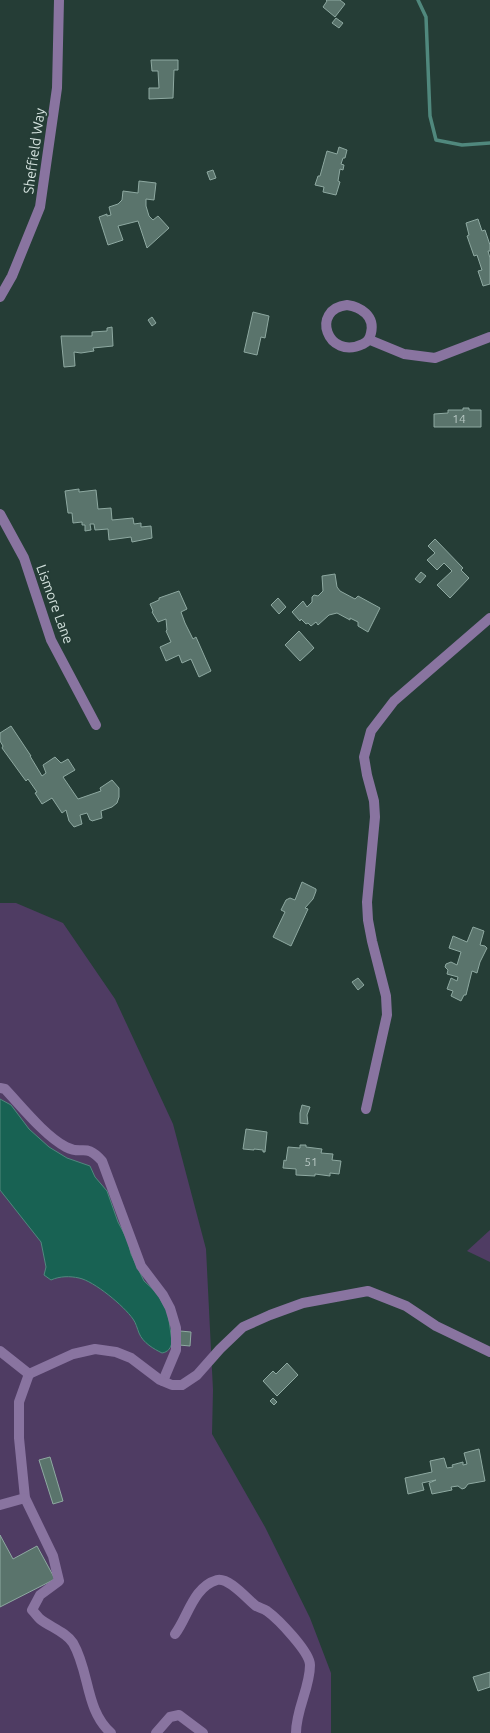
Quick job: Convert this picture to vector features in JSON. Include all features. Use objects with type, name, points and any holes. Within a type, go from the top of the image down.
[{"type":"street","name":"Sheffield Way","points":[[0,297],[12,276],[40,207],[57,88],[59,0]]},
{"type":"street","points":[[347,305],[355,306],[366,314],[371,320],[372,330],[370,340],[356,346],[340,346],[333,343],[327,335],[326,328],[327,320],[331,311],[338,306],[347,305]]},
{"type":"street","points":[[370,340],[404,354],[435,358],[490,337]]},
{"type":"street","name":"Lismore Lane","points":[[0,514],[24,558],[52,640],[96,725]]},
{"type":"street","points":[[366,1109],[387,1015],[386,996],[372,941],[368,914],[370,866],[374,840],[375,817],[374,801],[364,757],[371,731],[394,700],[490,618]]},
{"type":"street","points":[[0,1088],[5,1089],[32,1119],[67,1148],[88,1150],[94,1153],[102,1161],[141,1266],[163,1295],[170,1308],[176,1328],[176,1350],[163,1381]]},
{"type":"street","points":[[111,1733],[105,1728],[94,1709],[78,1653],[71,1641],[41,1619],[32,1610],[40,1595],[59,1581],[53,1556],[24,1498],[19,1438],[19,1402],[29,1374],[73,1354],[95,1350],[116,1352],[131,1358],[163,1381],[172,1385],[182,1385],[197,1375],[220,1349],[243,1327],[303,1303],[368,1291],[406,1306],[436,1326],[490,1352]]},
{"type":"street","points":[[0,1351],[29,1374]]},
{"type":"street","points":[[0,1505],[24,1498]]},
{"type":"street","points":[[176,1634],[182,1626],[197,1594],[206,1586],[218,1580],[225,1581],[256,1606],[267,1610],[289,1631],[302,1648],[310,1664],[306,1686],[296,1719],[296,1733]]},
{"type":"street","points":[[156,1733],[170,1717],[179,1715],[203,1733]]},
{"type":"shaded area","points":[[0,903],[16,903],[63,923],[115,999],[173,1124],[206,1249],[213,1390],[212,1434],[265,1527],[310,1618],[331,1673],[331,1733],[0,1733]]},
{"type":"shaded area","points":[[0,1099],[11,1105],[29,1129],[49,1147],[67,1158],[90,1166],[95,1177],[107,1191],[118,1222],[128,1241],[131,1254],[144,1281],[157,1293],[168,1313],[172,1342],[168,1351],[162,1353],[146,1343],[141,1337],[135,1322],[129,1314],[116,1301],[92,1284],[85,1280],[72,1277],[61,1277],[51,1280],[44,1275],[46,1267],[41,1242],[0,1190]]},
{"type":"shaded area","points":[[490,1230],[490,1262],[467,1251]]},
{"type":"building","points":[[326,0],[340,0],[345,4],[335,17],[323,7],[327,1]]},
{"type":"building","points":[[336,18],[343,23],[339,28],[332,23]]},
{"type":"building","points":[[151,60],[178,60],[178,70],[174,70],[173,98],[149,99],[149,88],[159,88],[158,71],[152,71]]},
{"type":"building","points":[[339,147],[347,150],[345,158],[343,158],[341,164],[344,165],[343,170],[340,169],[338,181],[340,182],[336,195],[323,192],[324,187],[315,185],[318,176],[320,176],[327,151],[337,154]]},
{"type":"building","points":[[213,170],[216,178],[210,180],[207,172]]},
{"type":"building","points":[[139,181],[156,183],[154,200],[146,199],[146,206],[149,216],[153,220],[158,216],[169,228],[147,248],[138,221],[118,226],[123,240],[108,245],[99,217],[107,214],[107,216],[111,215],[109,207],[118,204],[122,200],[123,191],[138,193]]},
{"type":"building","points":[[478,219],[482,231],[485,230],[490,245],[490,251],[488,251],[490,258],[490,284],[483,286],[478,271],[482,270],[477,255],[474,256],[467,236],[469,235],[466,223]]},
{"type":"building","points":[[253,312],[269,316],[265,338],[261,337],[257,355],[244,352]]},
{"type":"building","points":[[152,317],[156,323],[152,326],[148,320]]},
{"type":"building","points":[[112,327],[113,346],[93,348],[94,351],[81,353],[74,352],[75,366],[64,367],[61,336],[92,336],[92,332],[107,331],[107,328]]},
{"type":"building","points":[[463,408],[469,408],[469,410],[481,410],[481,427],[434,427],[434,414],[448,413],[448,410],[463,410]]},
{"type":"building","points":[[79,489],[79,492],[96,490],[98,509],[111,508],[112,520],[133,518],[134,524],[141,523],[141,527],[151,526],[152,538],[132,542],[131,537],[109,540],[108,529],[95,530],[94,524],[90,524],[91,530],[85,531],[85,525],[82,525],[82,522],[73,523],[72,513],[68,513],[65,491]]},
{"type":"building","points":[[435,539],[463,568],[461,570],[469,578],[450,598],[437,585],[452,571],[444,563],[437,570],[427,560],[435,553],[428,546]]},
{"type":"building","points":[[421,572],[426,576],[420,583],[415,579]]},
{"type":"building","points":[[335,574],[337,587],[340,591],[355,599],[358,596],[380,608],[368,632],[358,626],[358,622],[350,618],[350,620],[337,613],[329,615],[318,625],[316,622],[311,626],[308,623],[306,624],[301,619],[300,621],[292,612],[303,601],[307,607],[312,602],[312,597],[314,595],[318,596],[323,591],[322,576]]},
{"type":"building","points":[[179,591],[187,609],[181,612],[185,623],[193,639],[196,637],[211,671],[199,677],[191,659],[182,663],[179,655],[166,661],[160,647],[171,642],[166,631],[166,619],[158,622],[152,612],[153,611],[150,604],[159,600],[159,598]]},
{"type":"building","points":[[278,598],[286,607],[279,614],[271,605]]},
{"type":"building","points":[[299,631],[314,648],[300,661],[285,645]]},
{"type":"building","points":[[11,726],[42,776],[46,773],[43,765],[55,757],[61,763],[68,759],[75,770],[63,777],[78,799],[101,791],[100,788],[112,780],[119,788],[117,803],[112,807],[101,811],[102,818],[92,821],[87,813],[80,815],[82,824],[74,827],[69,821],[66,810],[62,813],[52,798],[42,804],[35,793],[37,792],[28,779],[26,781],[2,748],[3,746],[0,741],[0,733]]},
{"type":"building","points":[[302,882],[316,889],[316,891],[313,899],[305,908],[308,909],[291,946],[273,937],[285,912],[281,910],[286,900],[290,898],[295,900]]},
{"type":"building","points":[[473,927],[484,931],[480,945],[487,948],[480,962],[477,973],[472,971],[466,995],[464,995],[461,1001],[451,996],[453,991],[447,989],[451,978],[457,981],[458,977],[447,974],[448,970],[445,967],[446,964],[451,962],[457,965],[461,952],[449,948],[453,936],[467,942]]},
{"type":"building","points":[[358,978],[364,985],[358,990],[352,982]]},
{"type":"building","points":[[302,1105],[310,1107],[307,1115],[308,1124],[300,1123]]},
{"type":"building","points":[[246,1129],[267,1132],[265,1152],[263,1152],[263,1150],[243,1149]]},
{"type":"building","points":[[300,1145],[322,1149],[321,1153],[333,1154],[332,1160],[341,1161],[339,1174],[330,1173],[330,1176],[315,1174],[315,1176],[296,1175],[296,1169],[283,1168],[284,1160],[286,1161],[288,1147],[300,1148]]},
{"type":"building","points":[[180,1331],[191,1332],[190,1346],[179,1345]]},
{"type":"building","points":[[287,1363],[298,1375],[277,1396],[263,1381],[273,1371],[276,1374]]},
{"type":"building","points":[[273,1398],[277,1402],[274,1405],[270,1401]]},
{"type":"building","points":[[479,1449],[485,1481],[468,1484],[462,1489],[458,1486],[451,1487],[452,1490],[432,1494],[429,1483],[436,1480],[422,1483],[424,1490],[408,1494],[405,1478],[432,1472],[430,1461],[444,1458],[447,1468],[463,1462],[463,1465],[467,1464],[464,1453]]},
{"type":"building","points":[[50,1457],[63,1501],[53,1504],[39,1460]]},
{"type":"building","points":[[0,1535],[13,1559],[37,1546],[55,1579],[0,1607]]},
{"type":"building","points":[[490,1672],[490,1687],[478,1691],[473,1677]]},
{"type":"waterway","points":[[418,0],[426,17],[430,116],[436,140],[462,145],[490,143]]}]
